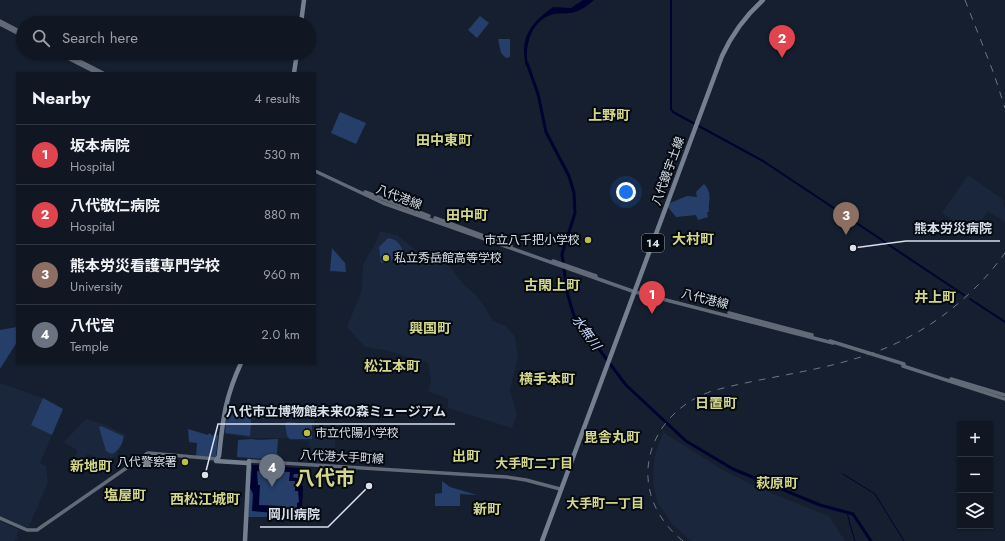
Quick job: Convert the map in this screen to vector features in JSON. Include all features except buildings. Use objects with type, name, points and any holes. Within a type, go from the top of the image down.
[{"type":"main road","points":[[302,16],[304,0]]},
{"type":"main road","name":"八代鏡宇土線","points":[[560,489],[636,291],[719,62],[733,33],[741,21],[763,0]]},
{"type":"main road","points":[[0,21],[16,30]]},
{"type":"main road","points":[[0,24],[16,31]]},
{"type":"main road","points":[[72,60],[95,72]]},
{"type":"main road","points":[[78,60],[101,72]]},
{"type":"main road","points":[[294,72],[296,60]]},
{"type":"main road","name":"八代港線","points":[[316,170],[384,200],[554,263],[636,291],[842,346],[1005,395]]},
{"type":"main road","name":"八代港線","points":[[636,291],[799,331],[1005,399]]},
{"type":"main road","points":[[217,460],[223,409],[228,390],[240,364]]},
{"type":"main road","points":[[0,519],[27,530],[37,530],[148,453],[249,462],[245,541]]},
{"type":"main road","name":"八代港大手町線","points":[[249,462],[517,478],[560,489]]},
{"type":"main road","name":"14","points":[[542,541],[554,513],[560,489]]},
{"type":"shaded area","points":[[583,0],[594,0],[576,12],[554,14],[540,21],[531,34],[527,49],[528,65],[526,66],[524,47],[533,25],[553,7],[571,8]]},
{"type":"shaded area","points":[[480,16],[489,23],[477,38],[468,30]]},
{"type":"shaded area","points":[[498,39],[510,39],[510,57],[506,58],[501,53]]},
{"type":"shaded area","points":[[340,112],[366,123],[356,144],[331,133]]},
{"type":"shaded area","points":[[968,175],[1005,201],[1003,206],[1005,207],[1005,222],[988,211],[972,234],[942,213]]},
{"type":"shaded area","points":[[704,184],[707,187],[709,194],[709,212],[707,212],[708,217],[698,220],[696,215],[676,217],[668,207],[670,203],[687,196],[697,197],[696,192]]},
{"type":"shaded area","points":[[380,231],[397,235],[422,255],[433,260],[444,262],[453,270],[463,284],[475,294],[485,307],[492,320],[506,326],[515,337],[518,357],[510,390],[517,414],[512,428],[448,408],[448,399],[428,391],[431,381],[428,363],[389,351],[365,347],[347,327],[362,290],[363,264],[375,244]]},
{"type":"shaded area","points":[[388,238],[398,242],[406,257],[381,263],[379,247]]},
{"type":"shaded area","points":[[332,248],[345,263],[346,272],[330,271]]},
{"type":"shaded area","points":[[16,327],[16,344],[0,369],[0,330]]},
{"type":"shaded area","points":[[0,383],[43,398],[31,425],[52,435],[40,463],[46,466],[48,482],[28,529],[0,516]]},
{"type":"shaded area","points":[[43,398],[63,409],[52,435],[31,425]]},
{"type":"shaded area","points":[[244,408],[314,410],[314,423],[336,428],[334,464],[311,463],[311,447],[309,446],[309,441],[290,440],[287,438],[250,438],[224,434],[226,413]]},
{"type":"shaded area","points":[[244,410],[252,411],[250,436],[225,433],[227,415]]},
{"type":"shaded area","points":[[86,419],[103,424],[126,435],[116,457],[103,460],[88,454],[81,461],[75,458],[77,450],[64,442]]},
{"type":"shaded area","points":[[287,422],[312,424],[312,439],[290,439],[287,436],[285,424]]},
{"type":"shaded area","points":[[101,426],[123,436],[123,441],[120,446],[112,454],[106,451],[99,427]]},
{"type":"shaded area","points":[[188,429],[208,435],[209,433],[213,436],[215,432],[218,436],[216,457],[196,456],[197,443],[189,442]]},
{"type":"shaded area","points":[[663,432],[721,469],[757,487],[829,516],[845,541],[691,541],[672,524],[657,502],[653,483],[654,458]]},
{"type":"shaded area","points":[[278,439],[277,454],[279,455],[279,460],[237,457],[238,440]]},
{"type":"shaded area","points":[[252,465],[303,468],[303,474],[294,474],[293,477],[300,479],[303,487],[302,511],[300,514],[280,515],[279,510],[275,510],[274,513],[252,511],[253,494],[250,488]],"holes":[[[267,468],[272,468],[272,471],[290,472],[289,481],[295,481],[295,491],[298,491],[299,502],[297,503],[297,512],[283,512],[283,506],[259,505],[260,485],[258,485],[257,471],[264,472],[266,475]]]},
{"type":"shaded area","points":[[251,466],[303,468],[301,514],[248,517]]},
{"type":"shaded area","points":[[442,481],[450,487],[477,495],[460,494],[460,506],[435,506],[435,494],[442,493]]},
{"type":"shaded area","points":[[0,521],[19,530],[16,536],[18,537],[14,541],[0,541]]},
{"type":"waterway","points":[[671,0],[671,109],[673,112],[763,161],[882,240]]},
{"type":"waterway","name":"水無川","points":[[527,63],[538,94],[546,132],[569,176],[574,193],[575,213],[562,254],[567,292],[574,316],[626,385],[686,441],[733,469],[820,505],[853,514],[871,541]]},
{"type":"waterway","points":[[883,241],[964,295]]},
{"type":"waterway","points":[[970,299],[1005,322]]},
{"type":"waterway","points":[[843,474],[875,494],[904,541]]},
{"type":"waterway","name":"水無川","points":[[847,512],[849,520]]},
{"type":"waterway","points":[[849,521],[855,541]]},
{"type":"railway","points":[[965,0],[994,74],[1005,108]]},
{"type":"railway","points":[[683,541],[664,522],[653,501],[648,479],[650,457],[657,437],[670,418],[689,402],[712,391],[837,364],[876,352],[898,342],[938,319],[957,304],[974,289],[1005,253]]},
{"type":"place","name":"八代敬仁病院","points":[[782,58]]},
{"type":"place","name":"熊本労災看護専門学校","points":[[846,235]]},
{"type":"place","name":"市立八千把小学校","points":[[588,240]]},
{"type":"place","name":"熊本労災病院","points":[[853,248]]},
{"type":"place","name":"私立秀岳館高等学校","points":[[386,258]]},
{"type":"place","name":"坂本病院","points":[[652,314]]},
{"type":"place","name":"市立代陽小学校","points":[[307,433]]},
{"type":"place","name":"八代警察署","points":[[185,462]]},
{"type":"place","name":"八代市立博物館未来の森ミュージアム","points":[[205,475]]},
{"type":"place","name":"岡川病院","points":[[369,486]]},
{"type":"place","name":"八代宮","points":[[272,487]]},
{"type":"district","name":"上野町","points":[[609,115]]},
{"type":"district","name":"田中東町","points":[[444,140]]},
{"type":"district","name":"田中町","points":[[467,215]]},
{"type":"district","name":"大村町","points":[[693,239]]},
{"type":"district","name":"古閑上町","points":[[552,285]]},
{"type":"district","name":"井上町","points":[[935,297]]},
{"type":"district","name":"興国町","points":[[430,328]]},
{"type":"district","name":"松江本町","points":[[392,366]]},
{"type":"district","name":"横手本町","points":[[547,379]]},
{"type":"district","name":"日置町","points":[[716,403]]},
{"type":"district","name":"毘舎丸町","points":[[612,437]]},
{"type":"district","name":"出町","points":[[466,456]]},
{"type":"district","name":"大手町二丁目","points":[[534,463]]},
{"type":"district","name":"新地町","points":[[91,466]]},
{"type":"district","name":"八代市","points":[[325,478]]},
{"type":"district","name":"萩原町","points":[[777,483]]},
{"type":"district","name":"塩屋町","points":[[125,495]]},
{"type":"district","name":"西松江城町","points":[[205,499]]},
{"type":"district","name":"大手町一丁目","points":[[605,503]]},
{"type":"district","name":"新町","points":[[487,509]]}]
